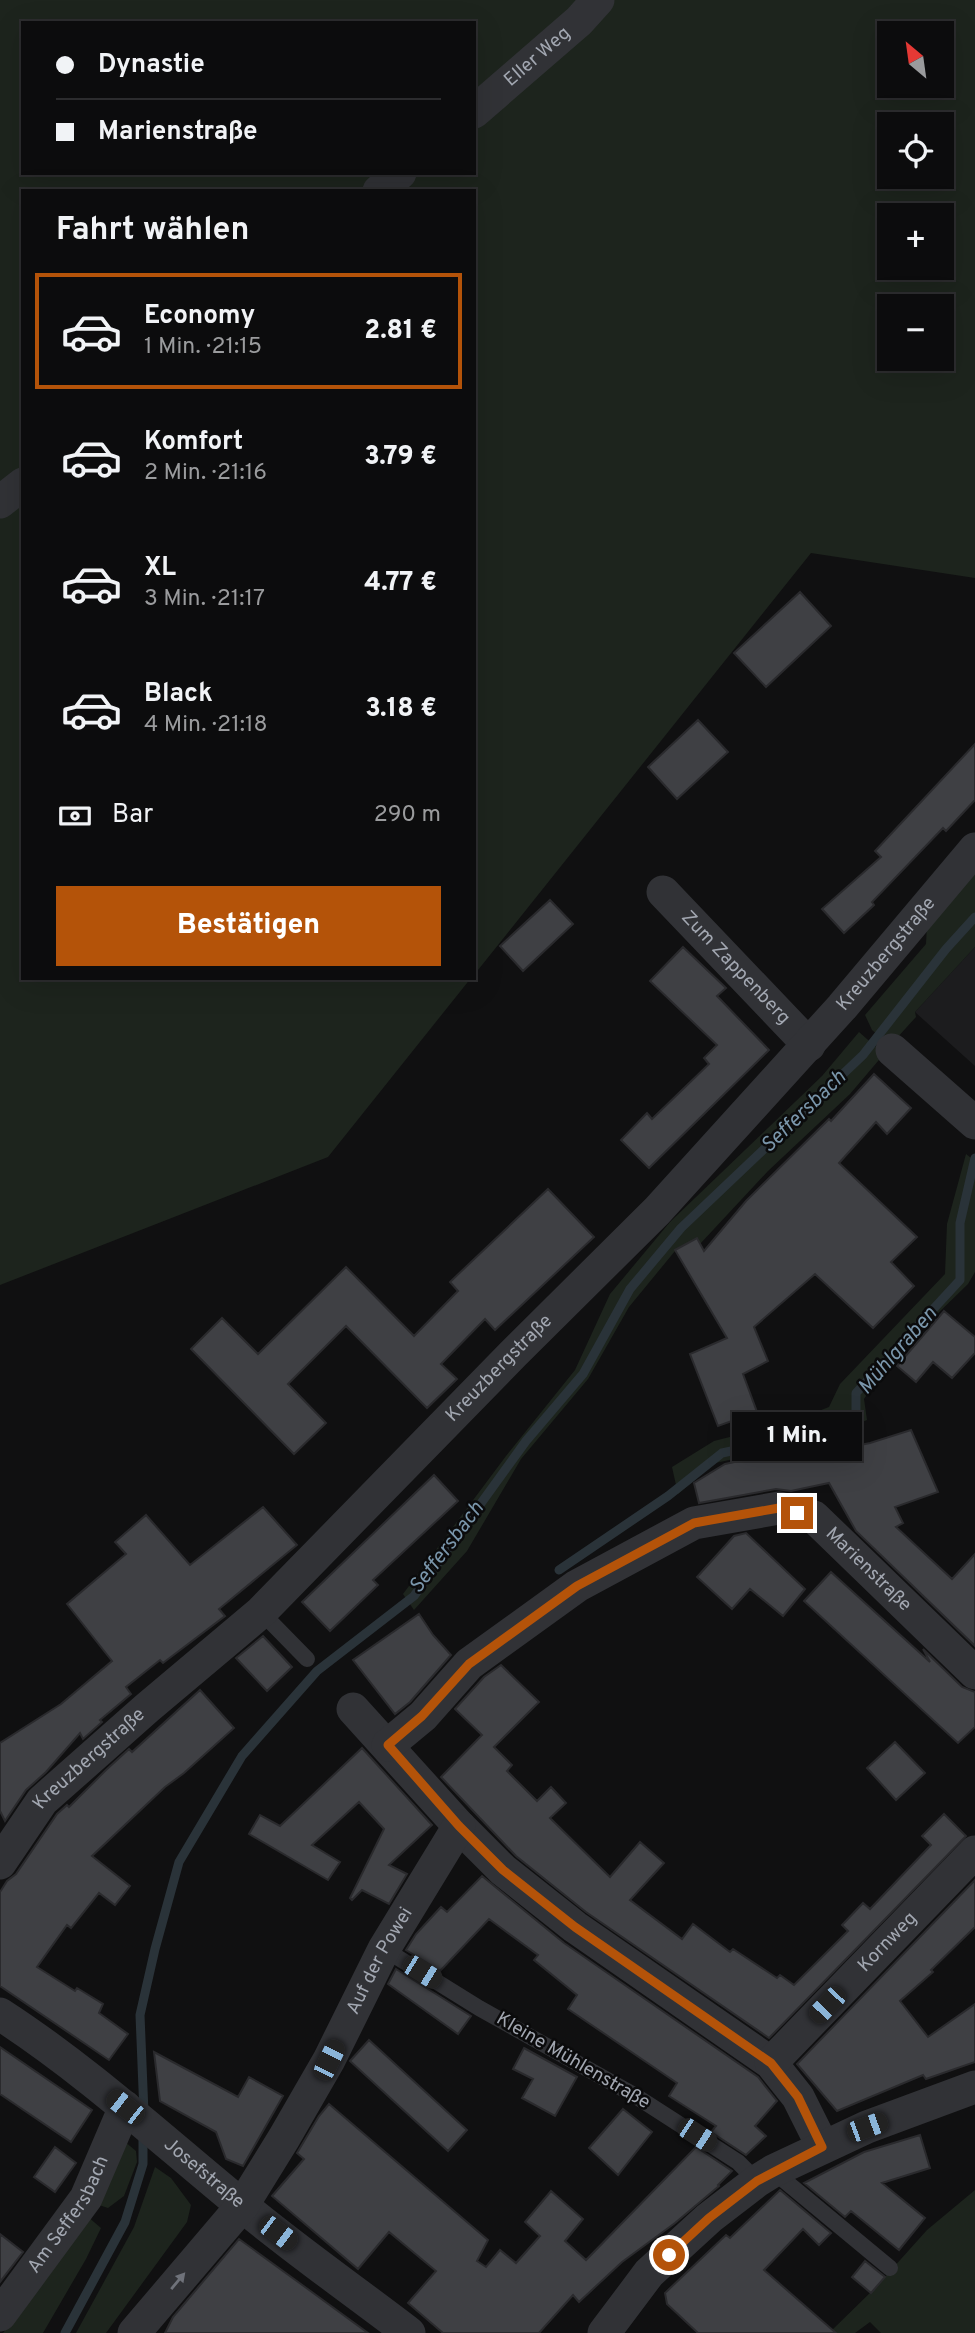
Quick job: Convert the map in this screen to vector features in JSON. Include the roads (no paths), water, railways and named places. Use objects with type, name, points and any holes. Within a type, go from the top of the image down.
[{"type":"street","name":"Eller Weg","points":[[476,110],[561,37],[598,0]]},
{"type":"street","points":[[381,189],[398,175]]},
{"type":"street","points":[[0,502],[21,486]]},
{"type":"street","name":"Kreuzbergstraße","points":[[0,1863],[42,1801],[261,1612],[657,1211],[809,1045],[975,849]]},
{"type":"street","name":"Zum Zappenberg","points":[[663,892],[809,1045]]},
{"type":"street","points":[[892,1050],[971,1119]]},
{"type":"street","name":"Marienstraße","points":[[388,1745],[422,1716],[469,1664],[577,1586],[694,1523],[779,1508],[814,1517],[975,1673]]},
{"type":"street","points":[[354,1709],[459,1826],[503,1870],[575,1927],[771,2063],[798,2097],[822,2147]]},
{"type":"street","name":"Auf der Powei","points":[[134,2333],[242,2206],[329,2060],[384,1949],[459,1826]]},
{"type":"street","name":"Kornweg","points":[[771,2063],[975,1852]]},
{"type":"street","name":"Josefstraße","points":[[0,2014],[131,2113],[242,2206],[409,2333]]},
{"type":"street","points":[[604,2333],[649,2273],[709,2218],[765,2176],[867,2127],[975,2087]]},
{"type":"street","name":"Am Seffersbach","points":[[0,2315],[86,2198],[131,2113]]},
{"type":"lane","points":[[261,1612],[307,1660]]},
{"type":"lane","name":"Kleine Mühlenstraße","points":[[384,1949],[479,2008],[634,2095],[738,2162],[765,2176],[890,2269]]},
{"type":"waterway","name":"Seffersbach","points":[[144,2113],[140,2015],[155,1949],[179,1862],[242,1756],[317,1671],[414,1596],[526,1441],[583,1374],[630,1289],[681,1228],[863,1055],[946,949],[975,917]]},
{"type":"waterway","name":"Mühlgraben","points":[[559,1570],[668,1496],[722,1453],[856,1424],[856,1393],[960,1280],[960,1223],[975,1158]]},
{"type":"waterway","name":"Seffersbach","points":[[65,2333],[125,2222],[143,2164],[143,2134]]}]
